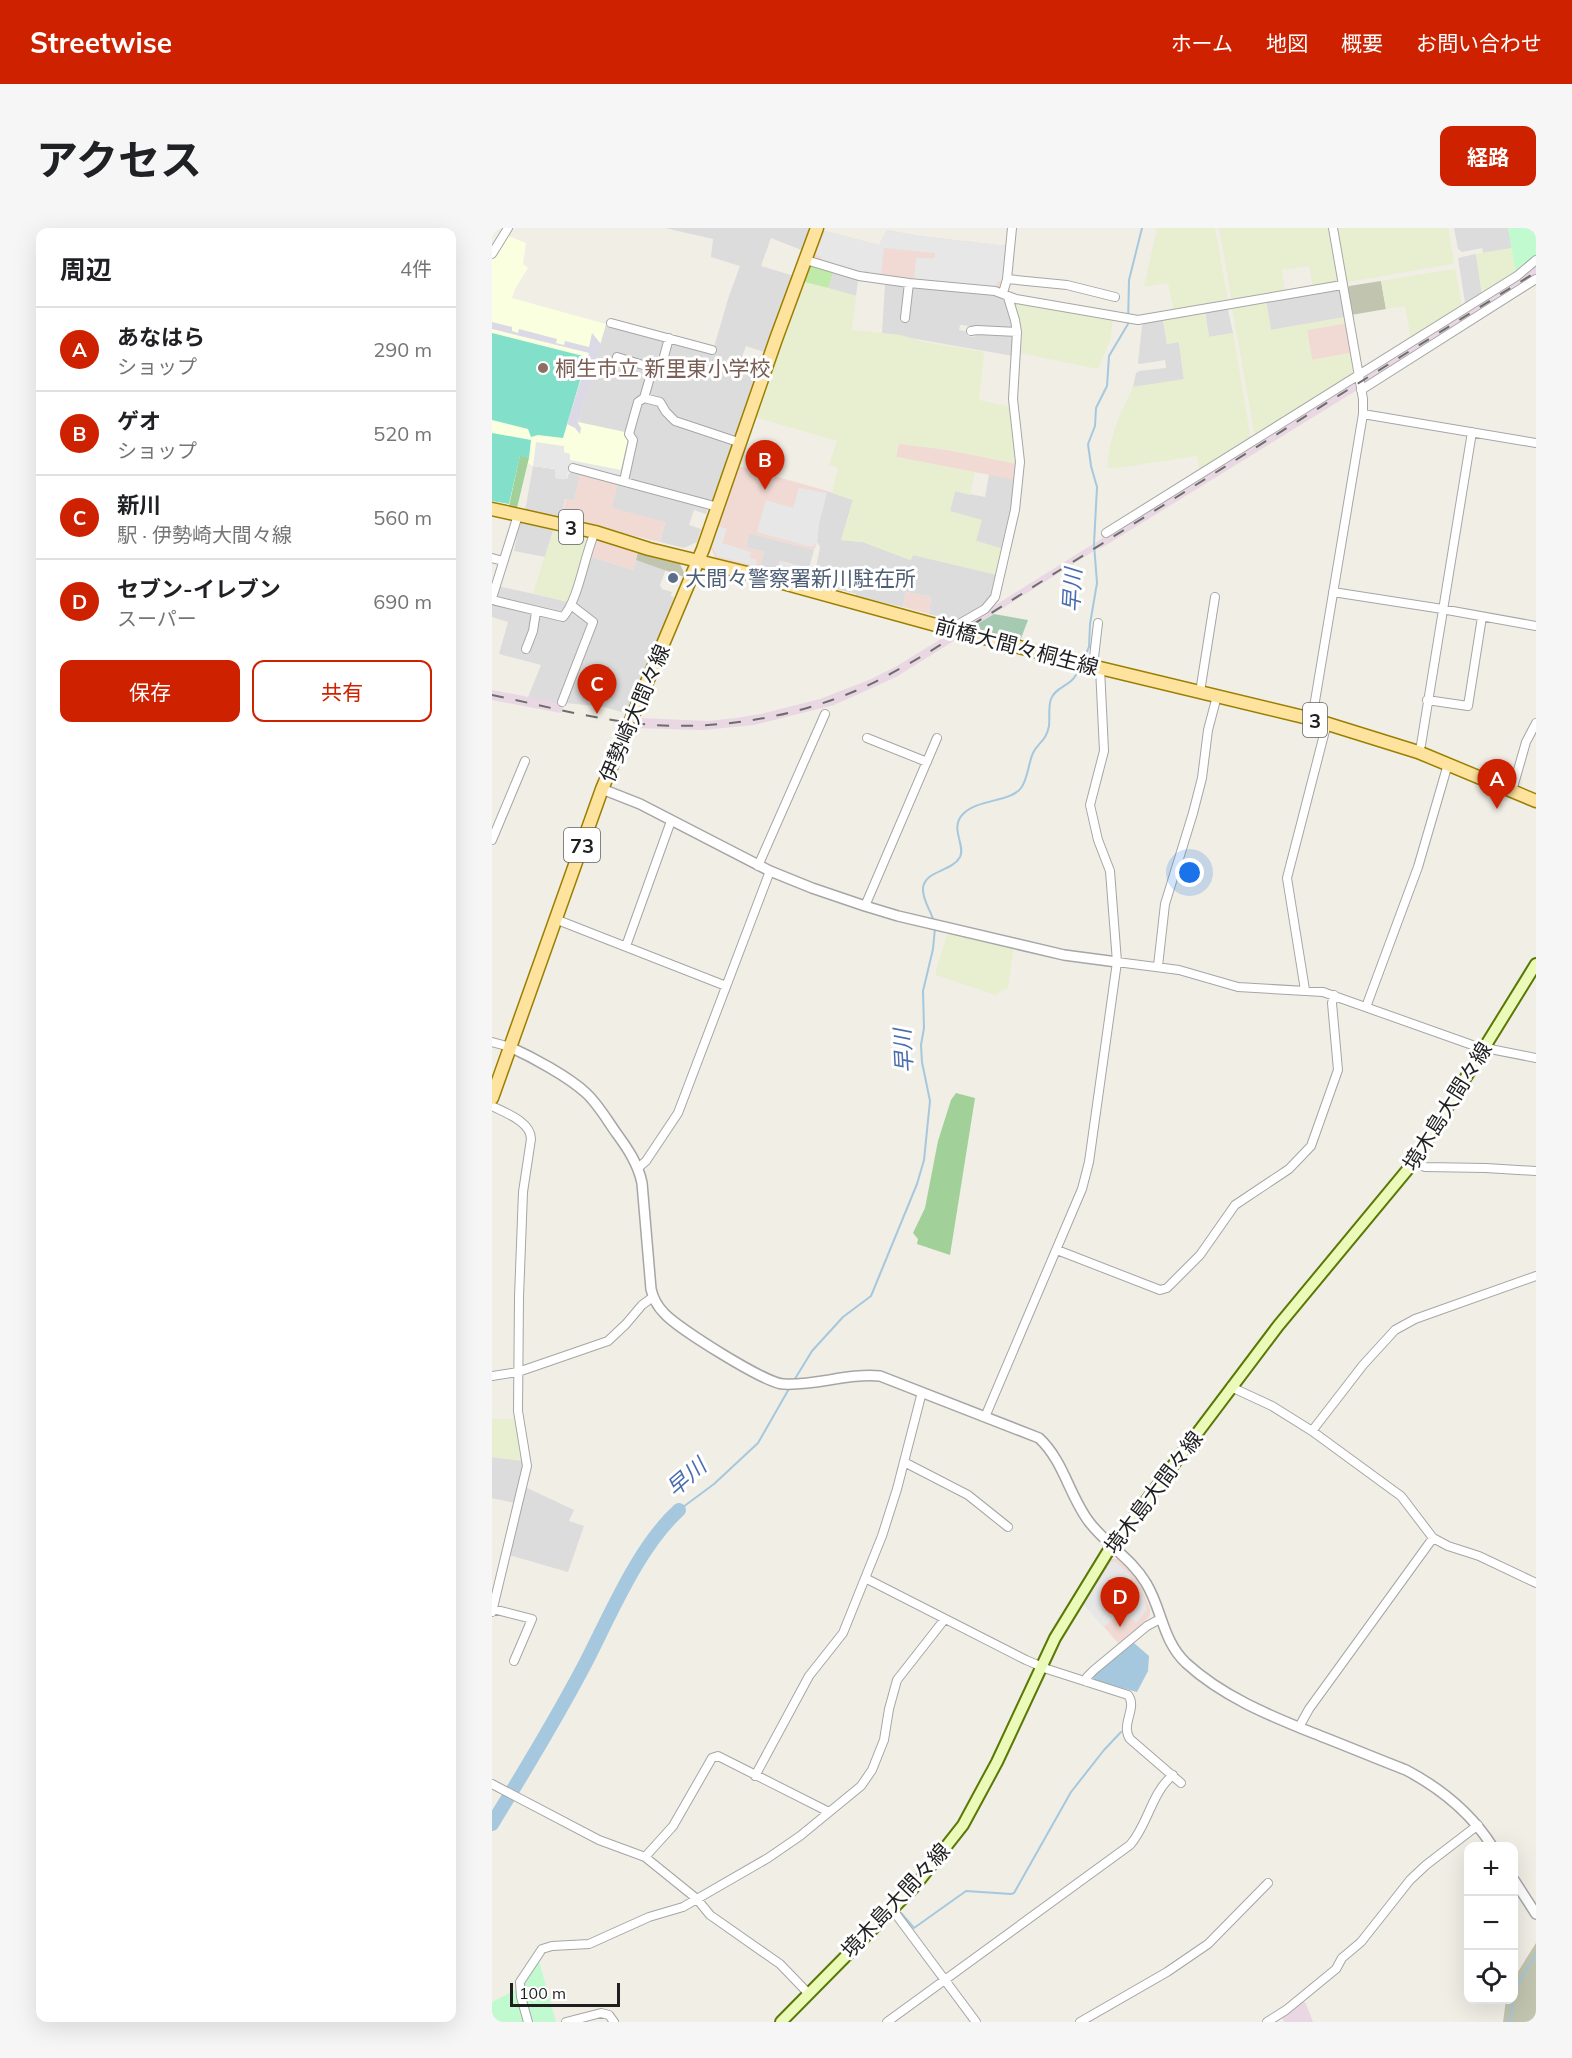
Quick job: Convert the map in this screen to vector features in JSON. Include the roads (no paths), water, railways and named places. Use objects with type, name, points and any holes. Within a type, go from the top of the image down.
[{"type":"main road","name":"伊勢崎大間々線","points":[[492,1098],[602,789],[699,561],[817,228]]},
{"type":"main road","name":"前橋大間々桐生線","points":[[492,509],[595,532],[1090,666],[1327,723],[1418,752],[1536,801]]},
{"type":"main road","name":"境木島大間々線","points":[[781,2022],[915,1886],[963,1825],[997,1762],[1041,1666],[1082,1591],[1112,1546],[1278,1326],[1413,1163],[1536,964]]},
{"type":"street","points":[[492,254],[508,228]]},
{"type":"street","points":[[954,630],[959,624],[985,609],[996,597],[1016,510],[1020,462],[1013,399],[1017,332],[1016,320],[1005,295],[1012,228]]},
{"type":"street","points":[[1312,719],[1363,414],[1361,390],[1333,228]]},
{"type":"street","points":[[806,260],[859,276],[996,291],[1005,295],[1136,320],[1342,285]]},
{"type":"street","points":[[1106,533],[1517,276],[1536,260]]},
{"type":"street","points":[[1007,279],[1067,285],[1115,297]]},
{"type":"street","points":[[1361,390],[1536,279]]},
{"type":"street","points":[[905,318],[909,283]]},
{"type":"street","points":[[611,323],[712,350]]},
{"type":"street","points":[[971,331],[1017,332]]},
{"type":"street","points":[[624,481],[633,440],[628,434],[638,402],[644,398],[651,374],[661,367],[669,338]]},
{"type":"street","points":[[617,357],[656,369]]},
{"type":"street","points":[[644,398],[660,402],[675,421],[741,443]]},
{"type":"street","points":[[1363,414],[1536,443]]},
{"type":"street","points":[[1418,752],[1472,432]]},
{"type":"street","points":[[573,468],[718,507]]},
{"type":"street","points":[[518,515],[492,599],[536,612],[563,617],[571,605],[595,532]]},
{"type":"street","points":[[492,558],[503,561]]},
{"type":"street","points":[[1333,592],[1536,626]]},
{"type":"street","points":[[1200,692],[1215,597]]},
{"type":"street","points":[[562,702],[593,622],[571,605]]},
{"type":"street","points":[[526,649],[533,631],[536,612]]},
{"type":"street","points":[[1427,699],[1468,706],[1482,617]]},
{"type":"street","points":[[985,1417],[1057,1250],[1087,1171],[1117,962],[1110,871],[1098,840],[1090,805],[1104,751],[1090,666],[1098,623]]},
{"type":"street","points":[[1158,966],[1165,904],[1202,778],[1208,730],[1217,696]]},
{"type":"street","points":[[758,866],[825,714]]},
{"type":"street","points":[[1305,990],[1287,878],[1327,723]]},
{"type":"street","points":[[1512,791],[1526,742],[1536,723]]},
{"type":"street","points":[[867,738],[927,762]]},
{"type":"street","points":[[865,906],[937,738]]},
{"type":"street","points":[[492,840],[525,761]]},
{"type":"street","points":[[1366,1007],[1418,867],[1448,764]]},
{"type":"street","points":[[602,789],[640,804],[758,866],[865,906],[925,923],[1064,955],[1158,966],[1238,987],[1305,990],[1334,995],[1429,1031],[1484,1048],[1536,1058]]},
{"type":"street","points":[[626,946],[671,821]]},
{"type":"street","points":[[638,1168],[646,1161],[678,1113],[770,871]]},
{"type":"street","points":[[555,919],[726,986]]},
{"type":"street","points":[[1057,1250],[1160,1290],[1167,1288],[1200,1255],[1236,1205],[1289,1169],[1311,1146],[1338,1070],[1332,1004],[1334,995]]},
{"type":"street","points":[[492,1042],[510,1047],[572,1082],[585,1092],[602,1113],[638,1168],[642,1183],[653,1297],[670,1318],[742,1365],[776,1382],[800,1383],[865,1375],[888,1378],[1032,1434],[1046,1444],[1079,1507],[1093,1527],[1133,1564],[1143,1578],[1168,1639],[1186,1663],[1209,1681],[1254,1709],[1424,1779],[1478,1825],[1489,1842]]},
{"type":"street","points":[[492,1106],[525,1125],[531,1133],[523,1192],[518,1372],[519,1422],[527,1466],[493,1611],[532,1618],[514,1661]]},
{"type":"street","points":[[1413,1163],[1425,1167],[1536,1171]]},
{"type":"street","points":[[1312,1431],[1363,1365],[1395,1330],[1415,1319],[1536,1276]]},
{"type":"street","points":[[492,1376],[518,1372],[608,1341],[642,1305],[653,1297]]},
{"type":"street","points":[[1231,1387],[1272,1406],[1312,1431],[1401,1496],[1433,1538],[1448,1546],[1479,1556],[1536,1584]]},
{"type":"street","points":[[755,1776],[809,1676],[843,1633],[882,1536],[922,1392]]},
{"type":"street","points":[[904,1462],[968,1495],[1008,1527]]},
{"type":"street","points":[[1299,1727],[1309,1709],[1433,1538]]},
{"type":"street","points":[[865,1578],[944,1620],[1041,1666],[1130,1696],[1132,1703],[1126,1728],[1127,1734],[1181,1783]]},
{"type":"street","points":[[1087,1682],[1094,1670],[1147,1626],[1160,1619]]},
{"type":"street","points":[[528,2022],[521,1997],[520,1982],[542,1949],[552,1946],[589,1944],[649,1917],[682,1907],[768,1858],[861,1786],[872,1770],[884,1740],[897,1680],[944,1620]]},
{"type":"street","points":[[645,1857],[674,1826],[712,1758],[718,1756],[829,1812]]},
{"type":"street","points":[[887,2022],[1130,1845],[1139,1833],[1161,1788],[1173,1775]]},
{"type":"street","points":[[492,1784],[604,1843],[645,1857],[697,1899],[710,1916],[770,1956],[808,1993]]},
{"type":"street","points":[[1267,2022],[1286,2010],[1336,1969],[1342,1958],[1361,1942],[1410,1880],[1426,1864],[1478,1825]]},
{"type":"street","points":[[1080,2022],[1167,1972],[1208,1944],[1268,1883]]},
{"type":"street","points":[[1518,1886],[1536,1914]]},
{"type":"street","points":[[892,1909],[976,2022]]},
{"type":"street","points":[[566,2022],[605,2013],[614,2022]]},
{"type":"water","points":[[1134,1643],[1149,1656],[1148,1671],[1137,1692],[1093,1680],[1094,1673]]},
{"type":"waterway","name":"早川","points":[[1084,658],[1089,647],[1090,624],[1097,583],[1094,544],[1097,487],[1088,444],[1095,426],[1096,408],[1107,386],[1109,356],[1128,324],[1129,280],[1142,228]]},
{"type":"waterway","name":"早川","points":[[934,923],[923,888],[928,878],[951,866],[960,857],[961,847],[957,831],[959,819],[969,809],[1010,796],[1021,788],[1033,753],[1048,731],[1052,696],[1076,676],[1081,666]]},
{"type":"waterway","name":"早川","points":[[793,1382],[812,1351],[843,1317],[871,1296],[917,1184],[924,1160],[930,1101],[922,1062],[923,991],[933,949],[935,928]]},
{"type":"waterway","name":"早川","points":[[679,1510],[714,1484],[758,1443],[790,1387]]},
{"type":"waterway","name":"早川","points":[[492,1824],[562,1706],[638,1562],[664,1525],[679,1510]]},
{"type":"waterway","points":[[901,1913],[914,1928],[966,1891],[1014,1893],[1071,1792],[1121,1732]]},
{"type":"waterway","points":[[1518,1985],[1536,1954]]},
{"type":"waterway","points":[[1510,2022],[1512,2004]]},
{"type":"railway","points":[[492,695],[613,720],[679,726],[753,720],[801,710],[848,694],[879,680],[929,652],[1536,272]]},
{"type":"place","name":"桐生市立 新里東小学校","points":[[543,368]]},
{"type":"place","name":"ゲオ","points":[[765,490]]},
{"type":"place","name":"大間々警察署新川駐在所","points":[[673,578]]},
{"type":"place","name":"新川","points":[[597,714]]},
{"type":"place","name":"あなはら","points":[[1497,809]]},
{"type":"place","name":"セブン-イレブン","points":[[1120,1627]]}]
